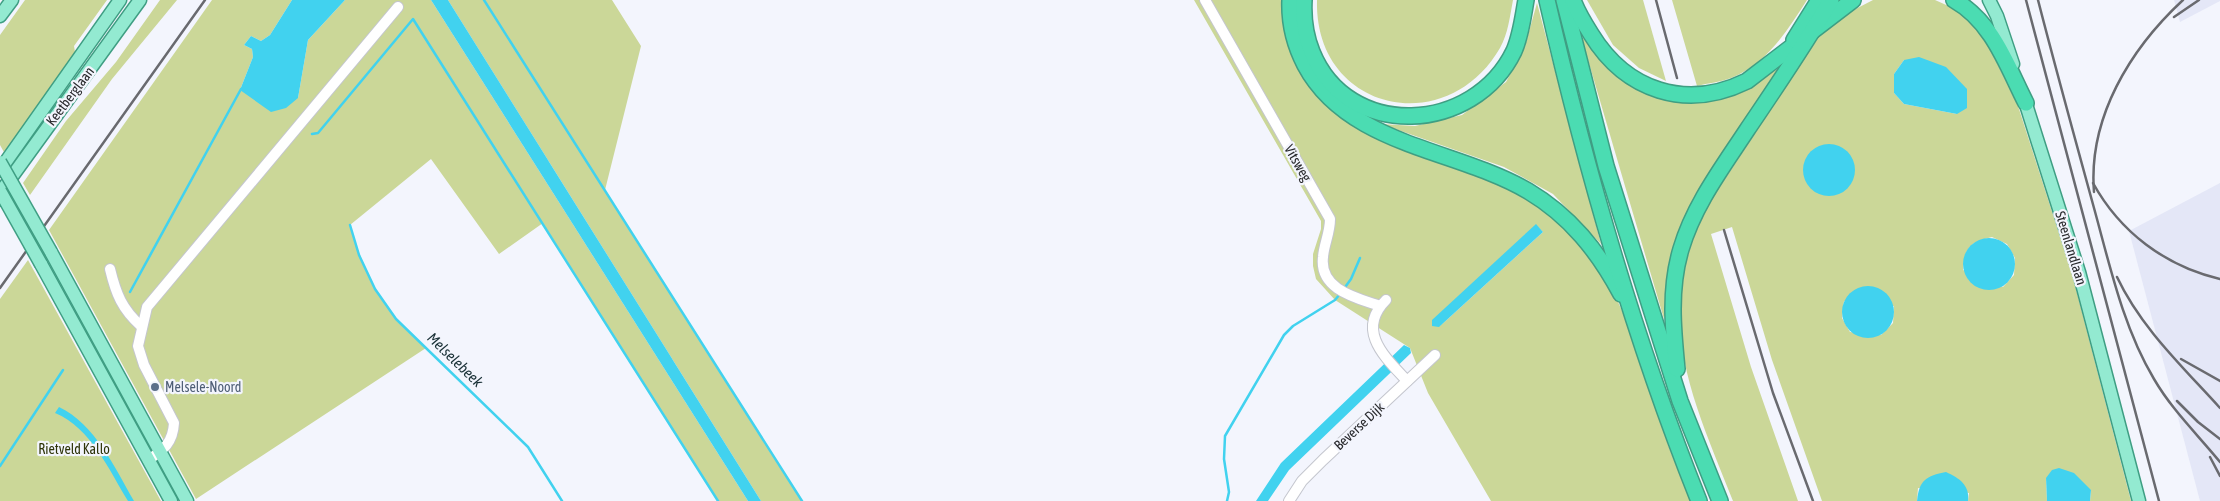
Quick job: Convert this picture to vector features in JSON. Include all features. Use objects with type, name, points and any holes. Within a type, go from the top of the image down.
[{"type":"highway","points":[[1290,0],[1290,22],[1296,48],[1312,78],[1330,100],[1352,117],[1405,142],[1500,177],[1528,191],[1555,209],[1570,221],[1588,241],[1620,292],[1638,334]]},
{"type":"highway","points":[[1304,0],[1304,19],[1312,54],[1336,88],[1356,102],[1381,114],[1416,117],[1456,108],[1489,85],[1513,52],[1519,37],[1526,0]]},
{"type":"highway","points":[[1547,0],[1592,177],[1638,334],[1699,501]]},
{"type":"highway","points":[[1564,0],[1606,166],[1680,401],[1720,501]]},
{"type":"highway","points":[[1573,0],[1584,23],[1608,57],[1624,72],[1638,81],[1672,94],[1710,94],[1730,89],[1762,71],[1787,49],[1853,0]]},
{"type":"highway","points":[[1787,49],[1818,0]]},
{"type":"highway","points":[[1680,401],[1672,322],[1673,289],[1680,250],[1691,221],[1706,193],[1831,0]]},
{"type":"highway","points":[[1954,0],[1972,12],[1989,33],[2026,103]]},
{"type":"main road","points":[[0,16],[12,0]]},
{"type":"main road","name":"Keetberglaan","points":[[0,170],[120,0]]},
{"type":"main road","name":"Keetberglaan","points":[[0,192],[140,0]]},
{"type":"main road","name":"Steenlandlaan","points":[[1989,0],[1997,16],[2080,272],[2139,501]]},
{"type":"main road","points":[[0,162],[187,501]]},
{"type":"main road","points":[[0,192],[171,501]]},
{"type":"street","name":"Vitsweg","points":[[1205,0],[1330,219],[1330,230],[1322,265],[1325,275],[1338,289],[1350,296],[1383,303],[1372,329],[1375,343],[1407,381]]},
{"type":"street","points":[[148,460],[170,442],[174,434],[174,423],[144,365],[138,346],[147,307],[398,8]]},
{"type":"street","points":[[110,269],[115,290],[127,314],[142,326]]},
{"type":"street","name":"Beverse Dijk","points":[[1289,501],[1302,481],[1323,460],[1435,355]]},
{"type":"shaded area","points":[[2174,0],[2220,0],[2220,1],[2180,22]]},
{"type":"shaded area","points":[[2220,183],[2220,501],[2200,501],[2129,231]]},
{"type":"green space","points":[[25,0],[107,0],[74,46],[75,52],[5,154],[0,145],[0,35]]},
{"type":"green space","points":[[160,0],[177,0],[112,79],[30,195],[23,183],[66,121],[116,62]]},
{"type":"green space","points":[[212,0],[292,0],[270,35],[261,41],[251,36],[244,45],[252,49],[253,57],[240,90],[298,98],[308,40],[345,0],[431,0],[748,501],[718,501],[543,223],[499,254],[431,159],[350,225],[358,250],[374,286],[388,308],[403,326],[426,348],[196,499],[49,230]]},
{"type":"green space","points":[[448,0],[612,0],[641,46],[605,190],[802,501],[761,501]]},
{"type":"green space","points":[[1194,0],[1283,0],[1291,51],[1307,81],[1326,104],[1349,122],[1498,182],[1552,213],[1583,244],[1615,295],[1633,336],[1668,445],[1690,501],[1491,501],[1428,393],[1410,348],[1335,300],[1316,279],[1313,254],[1321,229],[1321,221]],"holes":[[[1536,225],[1543,232],[1439,327]]]},
{"type":"green space","points":[[1317,0],[1513,0],[1503,43],[1477,77],[1448,95],[1418,103],[1387,100],[1359,88],[1337,67],[1322,38]]},
{"type":"green space","points":[[1587,0],[1643,0],[1666,81],[1639,68],[1613,45]]},
{"type":"green space","points":[[1672,0],[1807,0],[1784,35],[1755,64],[1731,78],[1697,86]]},
{"type":"green space","points":[[1873,0],[1935,0],[1953,8],[1967,19],[1988,45],[2018,106],[2072,274],[2131,501],[2090,501],[2091,490],[2046,478],[2047,501],[1968,501],[1969,493],[1918,488],[1917,501],[1822,501],[1772,360],[1732,227],[1711,234],[1751,367],[1798,501],[1733,501],[1698,410],[1682,349],[1681,285],[1688,252],[1695,230],[1713,197],[1820,35],[1846,14]],"holes":[[[1904,60],[1957,114],[1904,104],[1894,93],[1894,74]],[[1992,237],[2007,244],[2015,258],[2014,275],[2003,287],[1963,270],[1967,251],[1978,241]],[[1844,301],[1894,306],[1893,323],[1881,335],[1850,332],[1842,318]]]},
{"type":"green space","points":[[1537,3],[1601,244],[1553,194],[1504,167],[1381,124],[1415,126],[1462,115],[1506,82],[1525,46]]},
{"type":"green space","points":[[1581,36],[1619,78],[1656,97],[1697,102],[1733,95],[1781,67],[1672,256],[1664,319]]},
{"type":"green space","name":"Rietveld Kallo","points":[[28,260],[161,501],[0,501],[0,299]]},
{"type":"water","points":[[292,0],[345,0],[308,40],[298,98],[286,108],[271,112],[240,90],[253,57],[252,49],[244,45],[251,36],[261,41],[270,35]]},
{"type":"water","points":[[431,0],[448,0],[761,501],[748,501]]},
{"type":"water","points":[[1919,57],[1946,67],[1967,89],[1967,108],[1957,114],[1904,104],[1894,93],[1894,74],[1904,60]]},
{"type":"water","points":[[1829,144],[1843,148],[1851,156],[1855,170],[1851,184],[1843,192],[1829,196],[1815,192],[1807,184],[1803,170],[1807,156],[1815,148]]},
{"type":"water","points":[[1536,224],[1543,232],[1439,327],[1432,326],[1432,320]]},
{"type":"water","points":[[1989,238],[2003,242],[2011,250],[2015,264],[2011,278],[2003,286],[1989,290],[1975,286],[1967,278],[1963,264],[1967,250],[1975,242]]},
{"type":"water","points":[[1868,286],[1882,290],[1890,298],[1894,312],[1890,326],[1882,334],[1868,338],[1854,334],[1846,326],[1842,312],[1846,298],[1854,290]]},
{"type":"water","points":[[1404,345],[1410,348],[1411,353],[1289,470],[1268,501],[1256,501],[1281,463]]},
{"type":"water","points":[[59,407],[83,424],[94,436],[134,501],[128,501],[106,463],[89,439],[68,420],[55,413]]},
{"type":"water","points":[[2059,468],[2074,473],[2091,490],[2090,501],[2047,501],[2046,478],[2052,470]]},
{"type":"water","points":[[1946,472],[1963,483],[1967,491],[1968,501],[1917,501],[1920,488],[1925,480],[1933,475]]},
{"type":"waterway","points":[[484,0],[802,501]]},
{"type":"waterway","points":[[312,134],[318,133],[413,19],[718,501]]},
{"type":"waterway","points":[[130,292],[241,89]]},
{"type":"waterway","name":"Melselebeek","points":[[350,225],[359,255],[375,289],[396,319],[528,447],[562,501]]},
{"type":"waterway","points":[[1343,290],[1351,279],[1360,258]]},
{"type":"waterway","points":[[1227,501],[1229,492],[1224,459],[1225,436],[1284,335],[1293,326],[1335,300],[1340,294]]},
{"type":"waterway","points":[[0,466],[63,370]]},
{"type":"railway","points":[[0,288],[205,0]]},
{"type":"railway","points":[[1656,0],[1677,78]]},
{"type":"railway","points":[[2026,0],[2159,501]]},
{"type":"railway","points":[[2038,0],[2118,296],[2134,338],[2143,359],[2161,390],[2177,412],[2220,462]]},
{"type":"railway","points":[[2094,192],[2094,165],[2098,138],[2116,87],[2146,40],[2183,0]]},
{"type":"railway","points":[[2174,17],[2199,0]]},
{"type":"railway","points":[[2093,183],[2116,217],[2146,244],[2163,256],[2181,265],[2220,279]]},
{"type":"railway","points":[[1724,230],[1773,393],[1813,501]]},
{"type":"railway","points":[[2117,277],[2127,296],[2150,330],[2220,408]]},
{"type":"railway","points":[[2181,359],[2220,381]]},
{"type":"railway","points":[[2177,401],[2198,422],[2220,439]]},
{"type":"railway","points":[[2210,457],[2220,476]]},
{"type":"place","name":"Melsele-Noord","points":[[155,387]]}]
